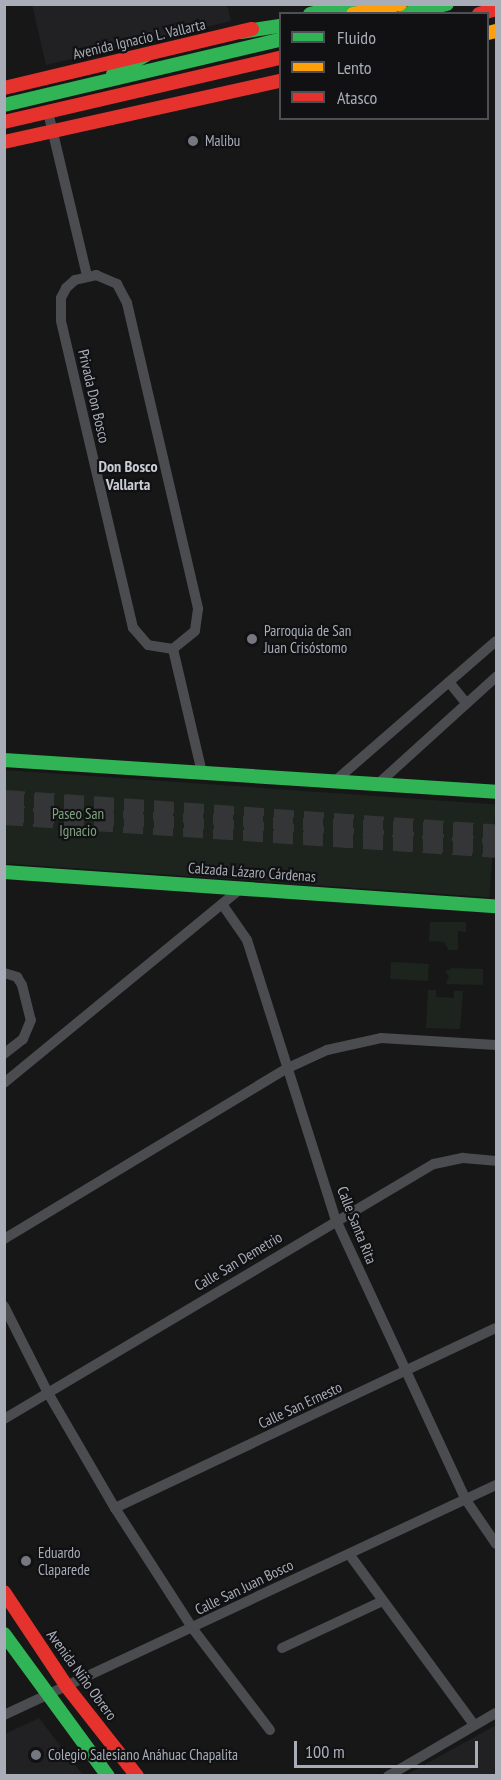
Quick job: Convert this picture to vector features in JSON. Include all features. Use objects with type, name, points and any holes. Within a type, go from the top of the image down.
[{"type":"main road","points":[[318,12],[350,4]]},
{"type":"main road","points":[[362,12],[400,4]]},
{"type":"main road","points":[[413,12],[447,4]]},
{"type":"main road","name":"Avenida Ignacio L. Vallarta","points":[[4,88],[241,32],[279,20]]},
{"type":"main road","points":[[241,32],[279,26]]},
{"type":"main road","points":[[4,105],[279,40]]},
{"type":"main road","points":[[98,83],[146,55]]},
{"type":"main road","points":[[4,122],[279,58]]},
{"type":"main road","points":[[4,142],[279,81]]},
{"type":"main road","points":[[4,760],[496,792]]},
{"type":"main road","name":"Calzada Lázaro Cárdenas","points":[[4,872],[496,906]]},
{"type":"main road","name":"Avenida Niño Obrero","points":[[4,1592],[67,1686],[137,1776]]},
{"type":"main road","points":[[4,1634],[46,1696],[108,1776]]},
{"type":"street","points":[[48,112],[87,276],[96,275],[117,284],[127,303],[198,609],[195,630],[173,648],[202,773]]},
{"type":"street","name":"Privada Don Bosco","points":[[87,276],[66,288],[61,298],[61,320],[133,628],[148,645],[173,648]]},
{"type":"street","points":[[335,781],[496,640]]},
{"type":"street","points":[[379,783],[465,702],[496,677]]},
{"type":"street","points":[[449,682],[465,702]]},
{"type":"street","points":[[4,1083],[241,888]]},
{"type":"street","name":"Calle Santa Rita","points":[[222,904],[247,940],[336,1220],[466,1500],[496,1544]]},
{"type":"street","points":[[4,973],[17,977],[22,985],[31,1020],[23,1040],[4,1054]]},
{"type":"street","points":[[4,1239],[288,1068],[327,1050],[364,1040],[409,1038],[496,1045]]},
{"type":"street","name":"Calle San Demetrio","points":[[4,1419],[336,1220],[434,1164],[463,1158],[496,1161]]},
{"type":"street","points":[[4,1306],[48,1393],[115,1508],[193,1629],[270,1730]]},
{"type":"street","name":"Calle San Ernesto","points":[[115,1508],[496,1328]]},
{"type":"street","name":"Calle San Juan Bosco","points":[[4,1716],[496,1485]]},
{"type":"street","points":[[349,1554],[474,1725]]},
{"type":"street","points":[[282,1648],[383,1601]]},
{"type":"street","points":[[388,1776],[496,1713]]},
{"type":"shaded area","points":[[32,5],[227,5],[231,21],[46,65]]},
{"type":"shaded area","name":"Colegio Salesiano Anáhuac Chapalita","points":[[39,1718],[83,1775],[5,1775],[5,1734]]},
{"type":"shaded area","points":[[496,1725],[496,1775],[406,1775]]},
{"type":"green space","name":"Paseo San Ignacio","points":[[4,770],[496,804],[489,897],[4,863]]},
{"type":"green space","points":[[430,922],[466,922],[466,932],[458,931],[458,950],[449,950],[444,942],[429,941]]},
{"type":"green space","points":[[391,962],[429,964],[428,981],[390,979]]},
{"type":"green space","points":[[452,968],[483,969],[483,985],[446,984],[449,976],[445,972]]},
{"type":"green space","points":[[428,990],[436,990],[436,997],[454,998],[454,991],[463,991],[460,1029],[426,1028]]},
{"type":"tunnel","points":[[4,800],[496,834]]},
{"type":"tunnel","points":[[4,815],[496,848]]},
{"type":"traffic: fast","points":[[318,12],[350,4]]},
{"type":"traffic: fast","points":[[413,12],[447,4]]},
{"type":"traffic: fast","points":[[241,32],[279,26]]},
{"type":"traffic: fast","points":[[4,105],[279,40]]},
{"type":"traffic: fast","points":[[113,74],[146,55]]},
{"type":"traffic: fast","points":[[4,760],[496,792]]},
{"type":"traffic: fast","points":[[4,872],[496,906]]},
{"type":"traffic: fast","points":[[4,1634],[108,1776]]},
{"type":"traffic: slow","points":[[362,12],[400,4]]},
{"type":"traffic: slow","points":[[489,33],[496,31]]},
{"type":"traffic: jam","points":[[486,12],[496,9]]},
{"type":"traffic: jam","points":[[4,88],[252,29]]},
{"type":"traffic: jam","points":[[4,122],[279,58]]},
{"type":"traffic: jam","points":[[4,142],[279,81]]},
{"type":"traffic: jam","points":[[4,1592],[67,1687],[137,1776]]},
{"type":"place","name":"Malibu","points":[[193,141]]},
{"type":"place","name":"Parroquia de San Juan Crisóstomo","points":[[252,639]]},
{"type":"place","name":"Eduardo Claparede","points":[[26,1561]]},
{"type":"place","name":"Colegio Salesiano Anáhuac Chapalita","points":[[36,1755]]},
{"type":"district","name":"Don Bosco Vallarta","points":[[128,475]]}]
